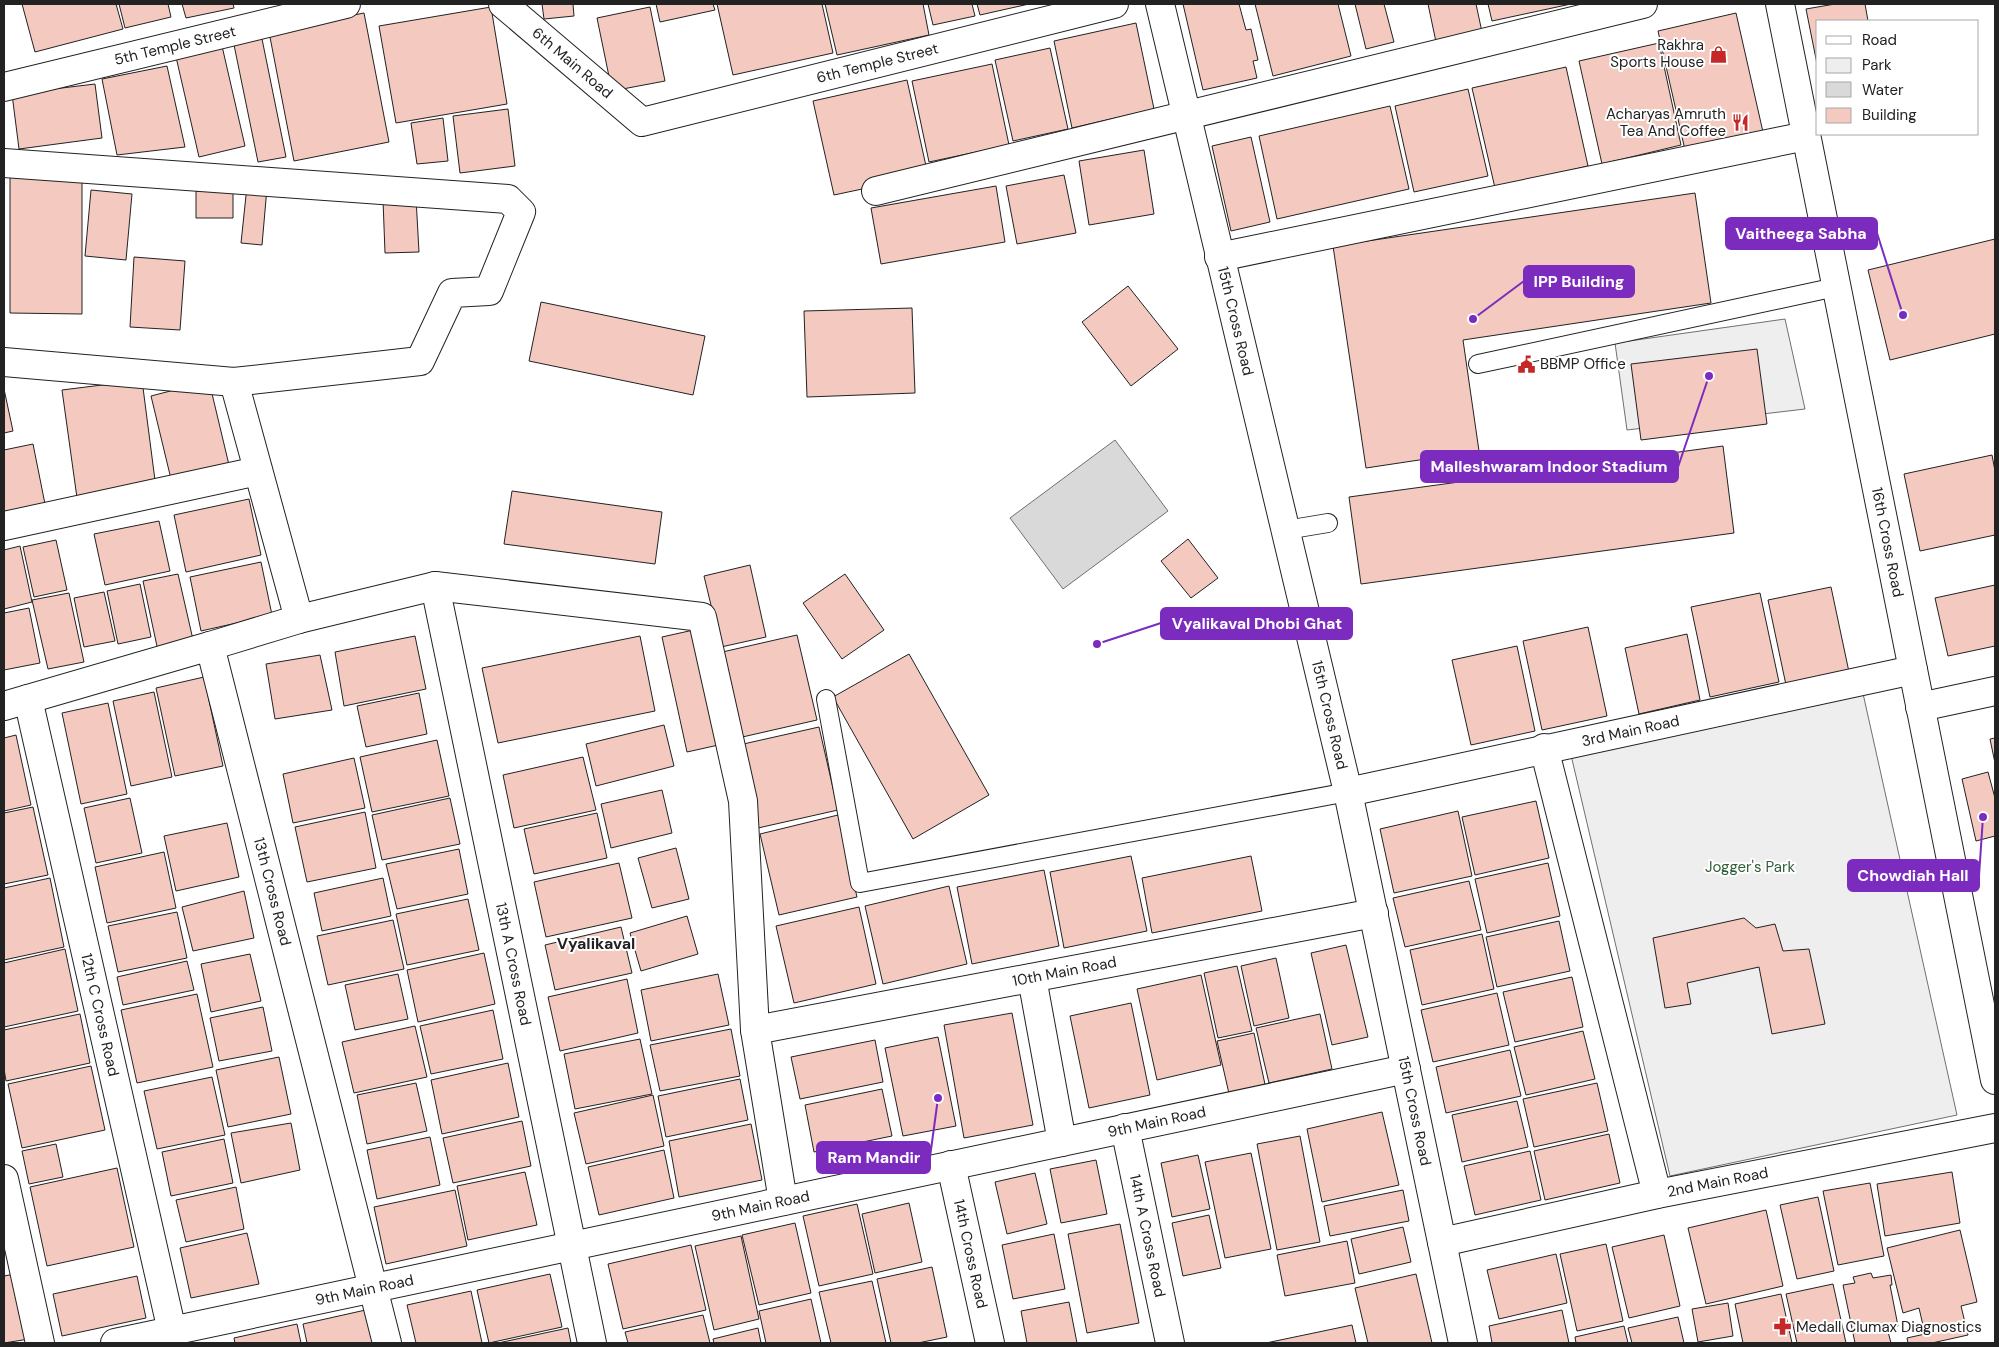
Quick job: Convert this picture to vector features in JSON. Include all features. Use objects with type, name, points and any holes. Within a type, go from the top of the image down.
[{"type":"street","name":"5th Temple Street","points":[[4,88],[346,4]]},
{"type":"street","name":"6th Main Road","points":[[503,4],[642,122]]},
{"type":"street","name":"6th Temple Street","points":[[642,122],[1114,4]]},
{"type":"street","name":"15th Cross Road","points":[[1160,4],[1348,792],[1463,1343]]},
{"type":"street","points":[[876,192],[1643,4]]},
{"type":"street","name":"16th Cross Road","points":[[1780,4],[1920,707],[1991,1031],[1995,1080]]},
{"type":"street","points":[[1219,257],[1806,136]]},
{"type":"street","points":[[4,163],[508,199],[521,212],[489,291],[452,293],[420,361],[234,382],[4,362]]},
{"type":"street","points":[[234,382],[298,620]]},
{"type":"street","points":[[4,526],[258,470]]},
{"type":"street","points":[[16,702],[298,620],[435,586],[702,617],[743,801],[756,1030],[783,1202]]},
{"type":"street","name":"13th A Cross Road","points":[[435,586],[592,1343]]},
{"type":"street","name":"13th Cross Road","points":[[210,646],[387,1343]]},
{"type":"street","name":"3rd Main Road","points":[[1348,792],[1544,748],[1913,670]]},
{"type":"street","points":[[1920,707],[1995,691]]},
{"type":"street","name":"12th C Cross Road","points":[[16,702],[191,1333]]},
{"type":"street","points":[[1544,748],[1657,1194]]},
{"type":"street","name":"10th Main Road","points":[[756,1030],[1374,913]]},
{"type":"street","points":[[1032,978],[1062,1142]]},
{"type":"street","name":"9th Main Road","points":[[115,1343],[191,1333],[374,1289],[1406,1069]]},
{"type":"street","name":"14th A Cross Road","points":[[1125,1128],[1170,1343]]},
{"type":"street","name":"2nd Main Road","points":[[1442,1242],[1657,1194],[1995,1128]]},
{"type":"street","name":"14th Cross Road","points":[[951,1165],[990,1343]]},
{"type":"street","points":[[4,1179],[40,1343]]},
{"type":"lane","points":[[1478,364],[1836,287]]},
{"type":"lane","points":[[1286,530],[1328,523]]},
{"type":"lane","points":[[826,699],[860,883],[1348,792]]},
{"type":"green space","points":[[1785,319],[1805,409],[1627,430],[1615,343]]},
{"type":"green space","name":"Jogger's Park","points":[[1862,689],[1957,1115],[1670,1176],[1571,755]]},
{"type":"water","points":[[1115,440],[1168,511],[1063,589],[1010,518]]},
{"type":"building","points":[[22,4],[116,4],[123,29],[35,52]]},
{"type":"building","points":[[119,4],[168,4],[171,17],[125,28]]},
{"type":"building","points":[[182,4],[233,4],[234,8],[186,18]]},
{"type":"building","points":[[542,4],[573,4],[574,16],[544,19]]},
{"type":"building","points":[[656,4],[713,4],[715,10],[660,22]]},
{"type":"building","points":[[717,4],[822,4],[833,53],[733,75]]},
{"type":"building","points":[[825,4],[923,4],[929,35],[837,55]]},
{"type":"building","points":[[928,4],[972,4],[975,16],[933,25]]},
{"type":"building","points":[[977,4],[1029,4],[980,15]]},
{"type":"building","points":[[1183,4],[1239,4],[1246,30],[1251,29],[1258,60],[1253,61],[1257,78],[1203,90]]},
{"type":"building","points":[[1255,4],[1338,4],[1351,56],[1273,76]]},
{"type":"building","points":[[1355,4],[1384,4],[1394,42],[1366,49]]},
{"type":"building","points":[[1428,4],[1476,4],[1482,32],[1436,42]]},
{"type":"building","points":[[1488,4],[1571,4],[1492,21]]},
{"type":"building","points":[[1835,4],[1865,4],[1868,20],[1816,20],[1816,59],[1806,9]]},
{"type":"building","points":[[491,7],[507,104],[396,123],[379,26]]},
{"type":"building","points":[[650,7],[665,81],[612,91],[597,18]]},
{"type":"building","points":[[364,13],[389,142],[294,161],[269,32]]},
{"type":"building","points":[[1736,13],[1763,132],[1685,150],[1658,31]]},
{"type":"building","points":[[1136,23],[1154,109],[1072,128],[1054,41]]},
{"type":"building","points":[[261,34],[286,157],[258,162],[233,40]]},
{"type":"building","points":[[1659,43],[1681,145],[1602,164],[1579,61]]},
{"type":"building","points":[[222,46],[245,146],[199,157],[176,57]]},
{"type":"building","points":[[1050,48],[1068,129],[1013,141],[995,60]]},
{"type":"building","points":[[992,64],[1009,145],[929,162],[912,81]]},
{"type":"building","points":[[167,66],[185,147],[117,155],[102,79]]},
{"type":"building","points":[[1566,67],[1588,166],[1495,188],[1472,88]]},
{"type":"building","points":[[907,80],[928,175],[834,195],[813,101]]},
{"type":"building","points":[[95,84],[102,138],[19,149],[12,94]]},
{"type":"building","points":[[1468,89],[1488,176],[1414,192],[1395,106]]},
{"type":"building","points":[[1390,106],[1409,189],[1277,219],[1259,136]]},
{"type":"building","points":[[508,109],[515,166],[460,173],[453,116]]},
{"type":"building","points":[[443,118],[448,161],[417,164],[411,123]]},
{"type":"building","points":[[1251,137],[1270,222],[1231,231],[1212,146]]},
{"type":"building","points":[[1144,150],[1154,214],[1089,225],[1079,161]]},
{"type":"building","points":[[10,171],[82,171],[82,314],[10,313]]},
{"type":"building","points":[[1064,175],[1076,233],[1017,244],[1006,186]]},
{"type":"building","points":[[247,186],[267,188],[262,245],[241,243]]},
{"type":"building","points":[[996,186],[1005,242],[881,264],[871,208]]},
{"type":"building","points":[[91,190],[132,194],[126,260],[85,256]]},
{"type":"building","points":[[196,191],[233,191],[233,218],[196,218]]},
{"type":"building","points":[[1695,193],[1711,303],[1463,340],[1479,451],[1366,468],[1333,246]]},
{"type":"building","points":[[416,198],[419,252],[385,253],[383,200]]},
{"type":"building","points":[[1995,239],[1995,334],[1890,360],[1868,270]]},
{"type":"building","points":[[134,257],[185,261],[180,330],[130,327]]},
{"type":"building","points":[[1128,286],[1178,349],[1131,386],[1082,322]]},
{"type":"building","points":[[541,302],[705,336],[693,395],[529,361]]},
{"type":"building","points":[[912,308],[915,393],[807,397],[804,311]]},
{"type":"building","points":[[1757,349],[1767,424],[1641,440],[1631,364]]},
{"type":"building","points":[[142,380],[156,488],[77,498],[62,390]]},
{"type":"building","points":[[209,381],[229,465],[171,479],[151,396]]},
{"type":"building","points":[[4,389],[13,431],[4,433]]},
{"type":"building","points":[[33,444],[46,509],[4,517],[4,450]]},
{"type":"building","points":[[1723,446],[1734,533],[1361,584],[1349,497]]},
{"type":"building","points":[[1992,455],[1995,471],[1995,535],[1920,551],[1904,474]]},
{"type":"building","points":[[512,491],[662,512],[655,564],[504,544]]},
{"type":"building","points":[[249,499],[261,555],[186,572],[174,515]]},
{"type":"building","points":[[159,521],[170,571],[105,585],[94,534]]},
{"type":"building","points":[[1188,539],[1218,578],[1191,598],[1161,561]]},
{"type":"building","points":[[56,540],[67,590],[34,597],[23,547]]},
{"type":"building","points":[[20,546],[32,602],[4,609],[4,550]]},
{"type":"building","points":[[261,562],[272,615],[201,631],[190,577]]},
{"type":"building","points":[[750,565],[766,637],[721,647],[704,576]]},
{"type":"building","points":[[178,574],[194,644],[158,651],[143,581]]},
{"type":"building","points":[[845,574],[884,630],[842,659],[803,603]]},
{"type":"building","points":[[140,584],[151,637],[118,644],[107,591]]},
{"type":"building","points":[[1995,585],[1995,646],[1948,656],[1935,598]]},
{"type":"building","points":[[1831,587],[1849,672],[1786,685],[1768,600]]},
{"type":"building","points":[[104,592],[115,641],[84,647],[74,598]]},
{"type":"building","points":[[69,593],[84,662],[48,669],[32,600]]},
{"type":"building","points":[[1760,593],[1779,682],[1710,697],[1691,607]]},
{"type":"building","points":[[29,608],[40,663],[4,670],[4,613]]},
{"type":"building","points":[[1588,627],[1607,716],[1542,730],[1523,641]]},
{"type":"building","points":[[698,629],[723,744],[687,752],[662,637]]},
{"type":"building","points":[[1687,634],[1700,700],[1639,714],[1625,648]]},
{"type":"building","points":[[797,635],[817,720],[738,738],[718,653]]},
{"type":"building","points":[[415,636],[426,689],[344,706],[335,652]]},
{"type":"building","points":[[640,636],[655,711],[498,743],[482,668]]},
{"type":"building","points":[[1517,646],[1535,731],[1471,745],[1452,660]]},
{"type":"building","points":[[909,654],[989,795],[913,839],[833,697]]},
{"type":"building","points":[[320,655],[332,710],[275,719],[266,664]]},
{"type":"building","points":[[204,677],[223,766],[175,776],[156,688]]},
{"type":"building","points":[[154,692],[172,777],[131,786],[113,701]]},
{"type":"building","points":[[419,693],[427,734],[366,747],[357,706]]},
{"type":"building","points":[[108,703],[127,794],[81,804],[62,713]]},
{"type":"building","points":[[664,725],[674,766],[596,786],[586,744]]},
{"type":"building","points":[[819,727],[838,810],[758,828],[739,745]]},
{"type":"building","points":[[16,735],[31,805],[4,811],[4,738]]},
{"type":"building","points":[[1995,738],[1995,763],[1990,739]]},
{"type":"building","points":[[437,740],[449,796],[372,812],[360,757]]},
{"type":"building","points":[[583,757],[596,810],[514,828],[503,775]]},
{"type":"building","points":[[354,758],[365,808],[293,823],[283,774]]},
{"type":"building","points":[[1988,772],[1995,798],[1995,836],[1976,841],[1962,779]]},
{"type":"building","points":[[662,790],[672,833],[611,848],[601,804]]},
{"type":"building","points":[[130,798],[142,853],[96,863],[84,808]]},
{"type":"building","points":[[450,798],[460,844],[382,860],[372,815]]},
{"type":"building","points":[[1536,801],[1549,858],[1475,875],[1462,817]]},
{"type":"building","points":[[33,807],[48,875],[4,884],[4,813]]},
{"type":"building","points":[[1458,811],[1472,876],[1394,893],[1380,829]]},
{"type":"building","points":[[365,812],[376,868],[307,882],[295,827]]},
{"type":"building","points":[[597,813],[607,858],[534,874],[524,829]]},
{"type":"building","points":[[838,815],[857,897],[779,915],[760,834]]},
{"type":"building","points":[[227,823],[239,877],[176,891],[164,836]]},
{"type":"building","points":[[676,848],[689,899],[652,908],[638,858]]},
{"type":"building","points":[[459,849],[468,894],[397,909],[386,864]]},
{"type":"building","points":[[164,852],[176,908],[107,923],[95,867]]},
{"type":"building","points":[[1131,856],[1147,931],[1064,948],[1050,872]]},
{"type":"building","points":[[1251,856],[1262,911],[1152,933],[1142,878]]},
{"type":"building","points":[[619,863],[632,918],[546,937],[534,882]]},
{"type":"building","points":[[1548,863],[1560,916],[1487,933],[1475,879]]},
{"type":"building","points":[[1044,870],[1059,946],[972,964],[957,887]]},
{"type":"building","points":[[50,878],[64,947],[4,960],[4,888]]},
{"type":"building","points":[[383,878],[391,916],[322,931],[314,893]]},
{"type":"building","points":[[1469,881],[1481,930],[1405,947],[1393,898]]},
{"type":"building","points":[[949,886],[967,964],[883,984],[865,906]]},
{"type":"building","points":[[244,891],[254,938],[193,951],[182,907]]},
{"type":"building","points":[[468,899],[479,950],[407,965],[396,914]]},
{"type":"building","points":[[859,907],[876,984],[794,1003],[776,926]]},
{"type":"building","points":[[177,912],[187,958],[118,972],[108,926]]},
{"type":"building","points":[[687,916],[698,954],[641,971],[630,933]]},
{"type":"building","points":[[1744,918],[1756,928],[1775,924],[1783,951],[1809,949],[1825,1024],[1772,1034],[1759,967],[1687,983],[1691,1004],[1665,1008],[1653,938]]},
{"type":"building","points":[[393,920],[404,969],[328,985],[317,936]]},
{"type":"building","points":[[1559,921],[1570,971],[1497,987],[1486,937]]},
{"type":"building","points":[[621,927],[632,973],[555,990],[545,945]]},
{"type":"building","points":[[1482,934],[1494,989],[1422,1005],[1410,950]]},
{"type":"building","points":[[1346,945],[1368,1037],[1332,1045],[1311,953]]},
{"type":"building","points":[[65,949],[78,1011],[4,1027],[4,963]]},
{"type":"building","points":[[484,953],[495,1004],[418,1022],[407,970]]},
{"type":"building","points":[[250,954],[261,1001],[211,1012],[201,964]]},
{"type":"building","points":[[1276,958],[1289,1018],[1254,1026],[1241,966]]},
{"type":"building","points":[[187,961],[194,990],[123,1005],[117,977]]},
{"type":"building","points":[[1237,966],[1252,1031],[1218,1038],[1204,973]]},
{"type":"building","points":[[398,974],[408,1019],[355,1030],[345,985]]},
{"type":"building","points":[[718,974],[729,1025],[651,1041],[641,990]]},
{"type":"building","points":[[1201,975],[1221,1065],[1157,1080],[1137,989]]},
{"type":"building","points":[[1572,977],[1583,1027],[1515,1042],[1503,992]]},
{"type":"building","points":[[627,979],[638,1033],[560,1051],[548,997]]},
{"type":"building","points":[[1497,993],[1509,1045],[1433,1062],[1421,1010]]},
{"type":"building","points":[[197,994],[213,1067],[137,1083],[121,1010]]},
{"type":"building","points":[[1131,1003],[1150,1095],[1089,1108],[1070,1016]]},
{"type":"building","points":[[263,1007],[272,1051],[219,1061],[210,1018]]},
{"type":"building","points":[[493,1010],[503,1059],[431,1074],[420,1026]]},
{"type":"building","points":[[1012,1013],[1033,1125],[964,1138],[944,1025]]},
{"type":"building","points":[[80,1014],[90,1063],[6,1081],[4,1069],[4,1030]]},
{"type":"building","points":[[1320,1014],[1332,1069],[1269,1083],[1256,1028]]},
{"type":"building","points":[[415,1026],[427,1077],[354,1093],[342,1042]]},
{"type":"building","points":[[731,1029],[740,1076],[660,1091],[650,1045]]},
{"type":"building","points":[[1583,1031],[1595,1079],[1526,1095],[1514,1047]]},
{"type":"building","points":[[1254,1033],[1266,1089],[1230,1098],[1217,1041]]},
{"type":"building","points":[[938,1037],[956,1126],[903,1136],[885,1048]]},
{"type":"building","points":[[640,1039],[652,1094],[575,1109],[564,1054]]},
{"type":"building","points":[[875,1040],[883,1082],[800,1099],[791,1057]]},
{"type":"building","points":[[1510,1050],[1521,1096],[1446,1113],[1436,1067]]},
{"type":"building","points":[[279,1057],[291,1114],[228,1127],[216,1070]]},
{"type":"building","points":[[508,1063],[519,1117],[442,1134],[431,1080]]},
{"type":"building","points":[[91,1066],[105,1130],[22,1148],[8,1084]]},
{"type":"building","points":[[212,1077],[225,1135],[157,1149],[144,1091]]},
{"type":"building","points":[[740,1079],[748,1120],[666,1137],[658,1096]]},
{"type":"building","points":[[416,1083],[427,1131],[367,1144],[357,1095]]},
{"type":"building","points":[[1597,1083],[1608,1131],[1534,1147],[1523,1099]]},
{"type":"building","points":[[882,1089],[892,1136],[814,1152],[805,1105]]},
{"type":"building","points":[[653,1095],[664,1146],[586,1164],[574,1113]]},
{"type":"building","points":[[1517,1101],[1528,1147],[1462,1162],[1452,1115]]},
{"type":"building","points":[[1382,1112],[1399,1185],[1322,1202],[1307,1129]]},
{"type":"building","points":[[522,1121],[531,1166],[453,1183],[443,1138]]},
{"type":"building","points":[[291,1123],[300,1170],[241,1183],[231,1133]]},
{"type":"building","points":[[751,1124],[762,1180],[679,1197],[669,1141]]},
{"type":"building","points":[[1609,1134],[1620,1183],[1545,1200],[1534,1151]]},
{"type":"building","points":[[1300,1136],[1320,1242],[1277,1250],[1257,1144]]},
{"type":"building","points":[[430,1137],[440,1185],[377,1199],[367,1150]]},
{"type":"building","points":[[224,1139],[233,1183],[171,1196],[162,1152]]},
{"type":"building","points":[[56,1144],[63,1177],[29,1184],[22,1151]]},
{"type":"building","points":[[664,1150],[674,1198],[599,1215],[588,1167]]},
{"type":"building","points":[[1530,1151],[1541,1200],[1475,1215],[1464,1166]]},
{"type":"building","points":[[1251,1153],[1271,1249],[1225,1258],[1205,1162]]},
{"type":"building","points":[[1198,1155],[1210,1209],[1172,1217],[1161,1163]]},
{"type":"building","points":[[1096,1160],[1107,1214],[1061,1223],[1050,1169]]},
{"type":"building","points":[[117,1168],[134,1247],[47,1266],[30,1187]]},
{"type":"building","points":[[525,1172],[537,1225],[468,1240],[457,1186]]},
{"type":"building","points":[[1952,1172],[1960,1223],[1885,1236],[1877,1184]]},
{"type":"building","points":[[1035,1173],[1047,1224],[1007,1234],[995,1182]]},
{"type":"building","points":[[1870,1183],[1884,1256],[1838,1265],[1823,1191]]},
{"type":"building","points":[[236,1187],[244,1229],[186,1242],[176,1200]]},
{"type":"building","points":[[455,1190],[467,1246],[386,1264],[374,1207]]},
{"type":"building","points":[[1403,1190],[1409,1221],[1330,1236],[1324,1206]]},
{"type":"building","points":[[1818,1197],[1834,1271],[1797,1279],[1780,1205]]},
{"type":"building","points":[[909,1203],[922,1262],[875,1273],[862,1214]]},
{"type":"building","points":[[857,1204],[873,1274],[819,1286],[803,1216]]},
{"type":"building","points":[[1766,1210],[1783,1286],[1706,1304],[1688,1228]]},
{"type":"building","points":[[1209,1215],[1221,1268],[1183,1276],[1172,1223]]},
{"type":"building","points":[[795,1223],[811,1293],[759,1305],[742,1235]]},
{"type":"building","points":[[1120,1224],[1139,1323],[1087,1333],[1068,1234]]},
{"type":"building","points":[[1403,1227],[1411,1262],[1359,1274],[1351,1239]]},
{"type":"building","points":[[1960,1230],[1977,1302],[1961,1306],[1968,1335],[1932,1343],[1908,1343],[1907,1338],[1925,1334],[1919,1308],[1903,1313],[1887,1248]]},
{"type":"building","points":[[247,1233],[259,1284],[191,1298],[180,1248]]},
{"type":"building","points":[[1054,1234],[1065,1289],[1013,1299],[1002,1245]]},
{"type":"building","points":[[1664,1235],[1680,1306],[1629,1318],[1612,1247]]},
{"type":"building","points":[[741,1236],[759,1319],[714,1330],[695,1246]]},
{"type":"building","points":[[1347,1241],[1355,1283],[1285,1296],[1277,1255]]},
{"type":"building","points":[[1606,1244],[1623,1321],[1577,1331],[1560,1254]]},
{"type":"building","points":[[691,1245],[706,1310],[623,1329],[608,1264]]},
{"type":"building","points":[[1556,1254],[1567,1303],[1499,1319],[1487,1270]]},
{"type":"building","points":[[932,1267],[947,1337],[918,1343],[891,1343],[877,1279]]},
{"type":"building","points":[[1871,1273],[1873,1278],[1891,1275],[1892,1285],[1890,1285],[1898,1326],[1887,1328],[1891,1343],[1855,1343],[1843,1285],[1855,1283],[1853,1277]]},
{"type":"building","points":[[15,1274],[29,1339],[4,1343],[4,1276]]},
{"type":"building","points":[[550,1274],[562,1327],[489,1343],[477,1290]]},
{"type":"building","points":[[1416,1274],[1432,1343],[1368,1343],[1355,1288]]},
{"type":"building","points":[[137,1276],[146,1318],[62,1336],[53,1294]]},
{"type":"building","points":[[872,1281],[886,1343],[831,1343],[819,1292]]},
{"type":"building","points":[[1833,1284],[1846,1343],[1797,1343],[1786,1294]]},
{"type":"building","points":[[471,1291],[482,1343],[416,1343],[407,1305]]},
{"type":"building","points":[[1781,1294],[1792,1343],[1743,1343],[1735,1304]]},
{"type":"building","points":[[811,1299],[821,1343],[766,1343],[759,1311]]},
{"type":"building","points":[[1069,1302],[1077,1343],[1027,1343],[1021,1311]]},
{"type":"building","points":[[1728,1303],[1733,1336],[1698,1342],[1692,1309]]},
{"type":"building","points":[[370,1309],[378,1343],[307,1343],[303,1324]]},
{"type":"building","points":[[1562,1310],[1569,1343],[1492,1343],[1489,1326]]},
{"type":"building","points":[[703,1315],[710,1343],[628,1343],[625,1332]]},
{"type":"building","points":[[1678,1317],[1684,1343],[1632,1343],[1628,1328]]},
{"type":"building","points":[[297,1324],[301,1343],[235,1343],[234,1338]]},
{"type":"building","points":[[1352,1325],[1356,1343],[1266,1343]]},
{"type":"building","points":[[1624,1326],[1628,1343],[1576,1343],[1575,1337]]},
{"type":"building","points":[[568,1328],[571,1343],[498,1343]]},
{"type":"building","points":[[758,1328],[761,1343],[714,1343],[713,1339]]},
{"type":"place","name":"Rakhra Sports House","points":[[1718,54]]},
{"type":"place","name":"Acharyas Amruth Tea And Coffee","points":[[1740,123]]},
{"type":"place","name":"Vaitheega Sabha","points":[[1903,315]]},
{"type":"place","name":"IPP Building","points":[[1473,319]]},
{"type":"place","name":"BBMP Office","points":[[1526,364]]},
{"type":"place","name":"Malleshwaram Indoor Stadium","points":[[1709,376]]},
{"type":"place","name":"Vyalikaval Dhobi Ghat","points":[[1097,644]]},
{"type":"place","name":"Chowdiah Hall","points":[[1983,817]]},
{"type":"place","name":"Ram Mandir","points":[[938,1098]]},
{"type":"place","name":"Medall Clumax Diagnostics","points":[[1782,1327]]},
{"type":"district","name":"Vyalikaval","points":[[596,943]]}]
